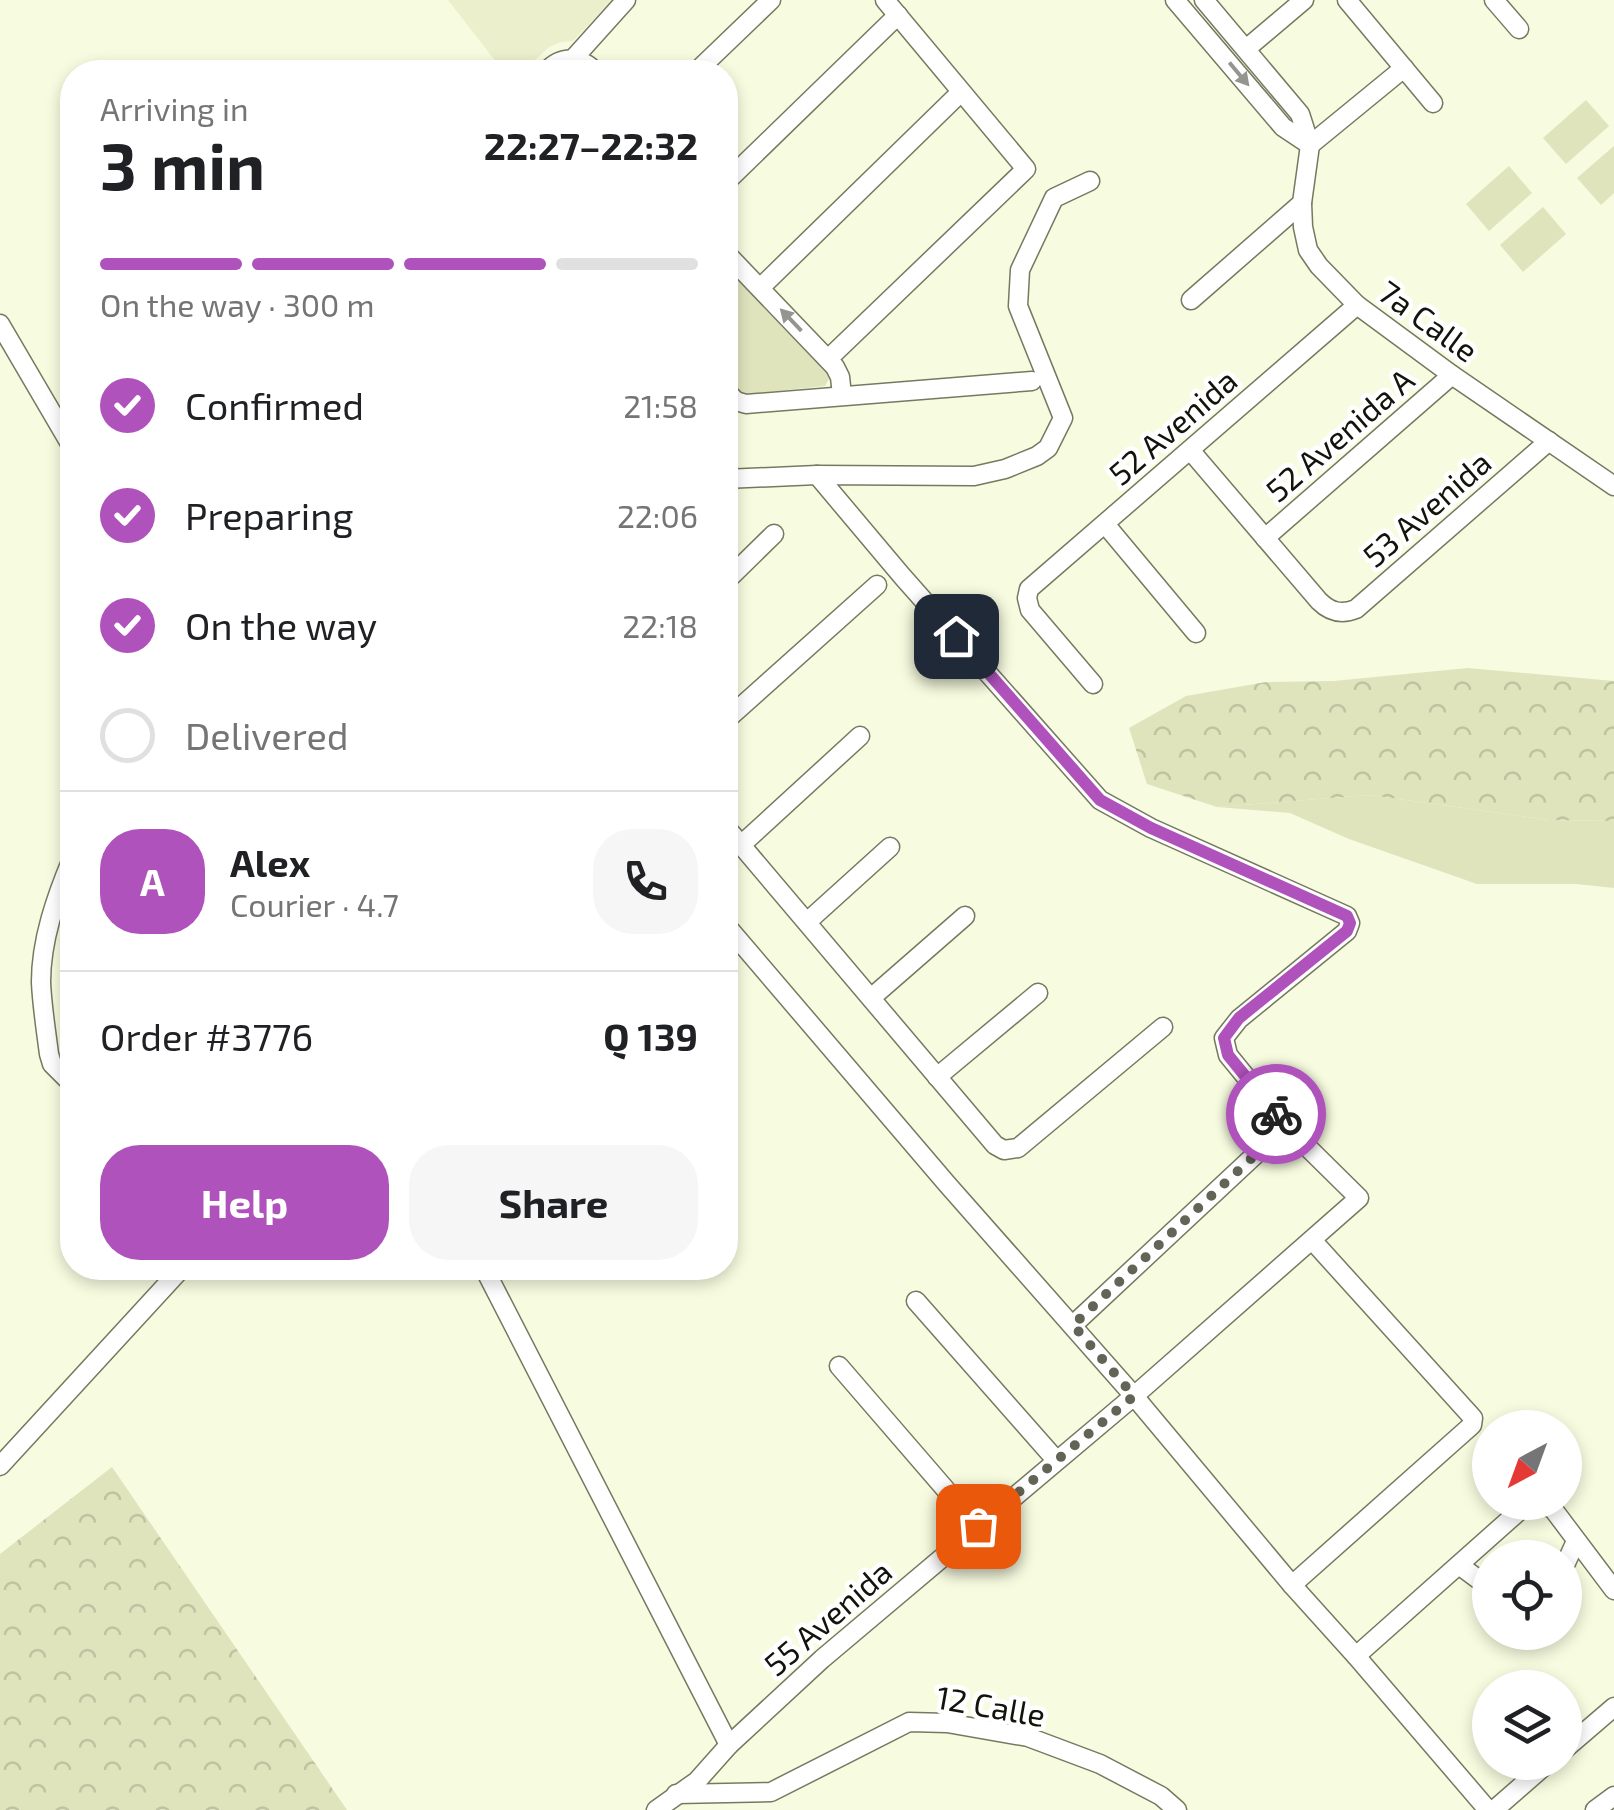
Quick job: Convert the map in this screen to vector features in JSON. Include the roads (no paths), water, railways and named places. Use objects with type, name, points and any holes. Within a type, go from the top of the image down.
[{"type":"street","points":[[569,60],[626,0]]},
{"type":"street","points":[[708,60],[771,0]]},
{"type":"street","points":[[828,359],[1026,171],[885,0]]},
{"type":"street","points":[[1176,0],[1283,127],[1310,145]]},
{"type":"street","points":[[1204,0],[1300,114],[1310,145]]},
{"type":"street","points":[[1246,49],[1304,0]]},
{"type":"street","points":[[1347,0],[1433,104]]},
{"type":"street","points":[[1494,0],[1519,29]]},
{"type":"street","points":[[738,170],[898,15]]},
{"type":"street","points":[[595,60],[600,28]]},
{"type":"street","points":[[1310,145],[1404,68]]},
{"type":"street","points":[[760,288],[961,92]]},
{"type":"street","name":"7a Calle","points":[[1310,145],[1302,203],[1305,239],[1319,266],[1357,305],[1614,486]]},
{"type":"street","points":[[738,478],[974,476],[1004,469],[1048,448],[1063,418],[1018,306],[1020,270],[1054,198],[1090,181]]},
{"type":"street","points":[[1191,300],[1302,203]]},
{"type":"street","points":[[738,265],[828,359],[840,377],[842,395]]},
{"type":"street","name":"52 Avenida","points":[[1093,684],[1030,610],[1027,594],[1036,581],[1357,305]]},
{"type":"street","points":[[0,324],[60,426]]},
{"type":"street","name":"52 Avenida A","points":[[1264,538],[1452,374]]},
{"type":"street","points":[[738,401],[746,404],[1032,381]]},
{"type":"street","name":"53 Avenida","points":[[1264,538],[1323,605],[1339,612],[1356,609],[1549,442]]},
{"type":"street","points":[[1190,450],[1264,538]]},
{"type":"street","points":[[817,475],[1100,800],[1151,828],[1347,916],[1350,923],[1347,931],[1239,1018],[1224,1038],[1228,1055],[1286,1126],[1073,1325]]},
{"type":"street","points":[[1105,524],[1196,633]]},
{"type":"street","points":[[738,569],[774,534]]},
{"type":"street","points":[[738,710],[877,585]]},
{"type":"street","points":[[741,844],[860,736]]},
{"type":"street","points":[[738,841],[994,1145],[1004,1150],[1018,1148],[1162,1027]]},
{"type":"street","points":[[806,922],[890,847]]},
{"type":"street","points":[[60,892],[45,939],[41,980],[49,1054],[60,1072]]},
{"type":"street","points":[[870,998],[965,916]]},
{"type":"street","points":[[738,939],[1134,1396],[1292,1586],[1491,1810],[1528,1780]]},
{"type":"street","points":[[937,1078],[1038,993]]},
{"type":"street","name":"55 Avenida","points":[[656,1810],[697,1781],[729,1745],[822,1659],[1134,1396],[1358,1198],[1286,1126]]},
{"type":"street","points":[[1292,1586],[1472,1425],[1473,1418],[1312,1240]]},
{"type":"street","points":[[0,1466],[171,1280]]},
{"type":"street","points":[[490,1280],[729,1745]]},
{"type":"street","points":[[916,1302],[1056,1460]]},
{"type":"street","points":[[840,1366],[978,1526]]},
{"type":"street","points":[[1487,1540],[1527,1504],[1553,1510],[1576,1540]]},
{"type":"street","points":[[1582,1548],[1614,1590]]},
{"type":"street","points":[[1356,1656],[1472,1553]]},
{"type":"street","points":[[1459,1565],[1472,1575]]},
{"type":"street","points":[[1582,1734],[1614,1707]]},
{"type":"street","name":"12 Calle","points":[[676,1794],[771,1792],[908,1722],[948,1723],[1028,1737],[1161,1796],[1177,1810]]},
{"type":"street","points":[[1595,1810],[1614,1796]]}]
